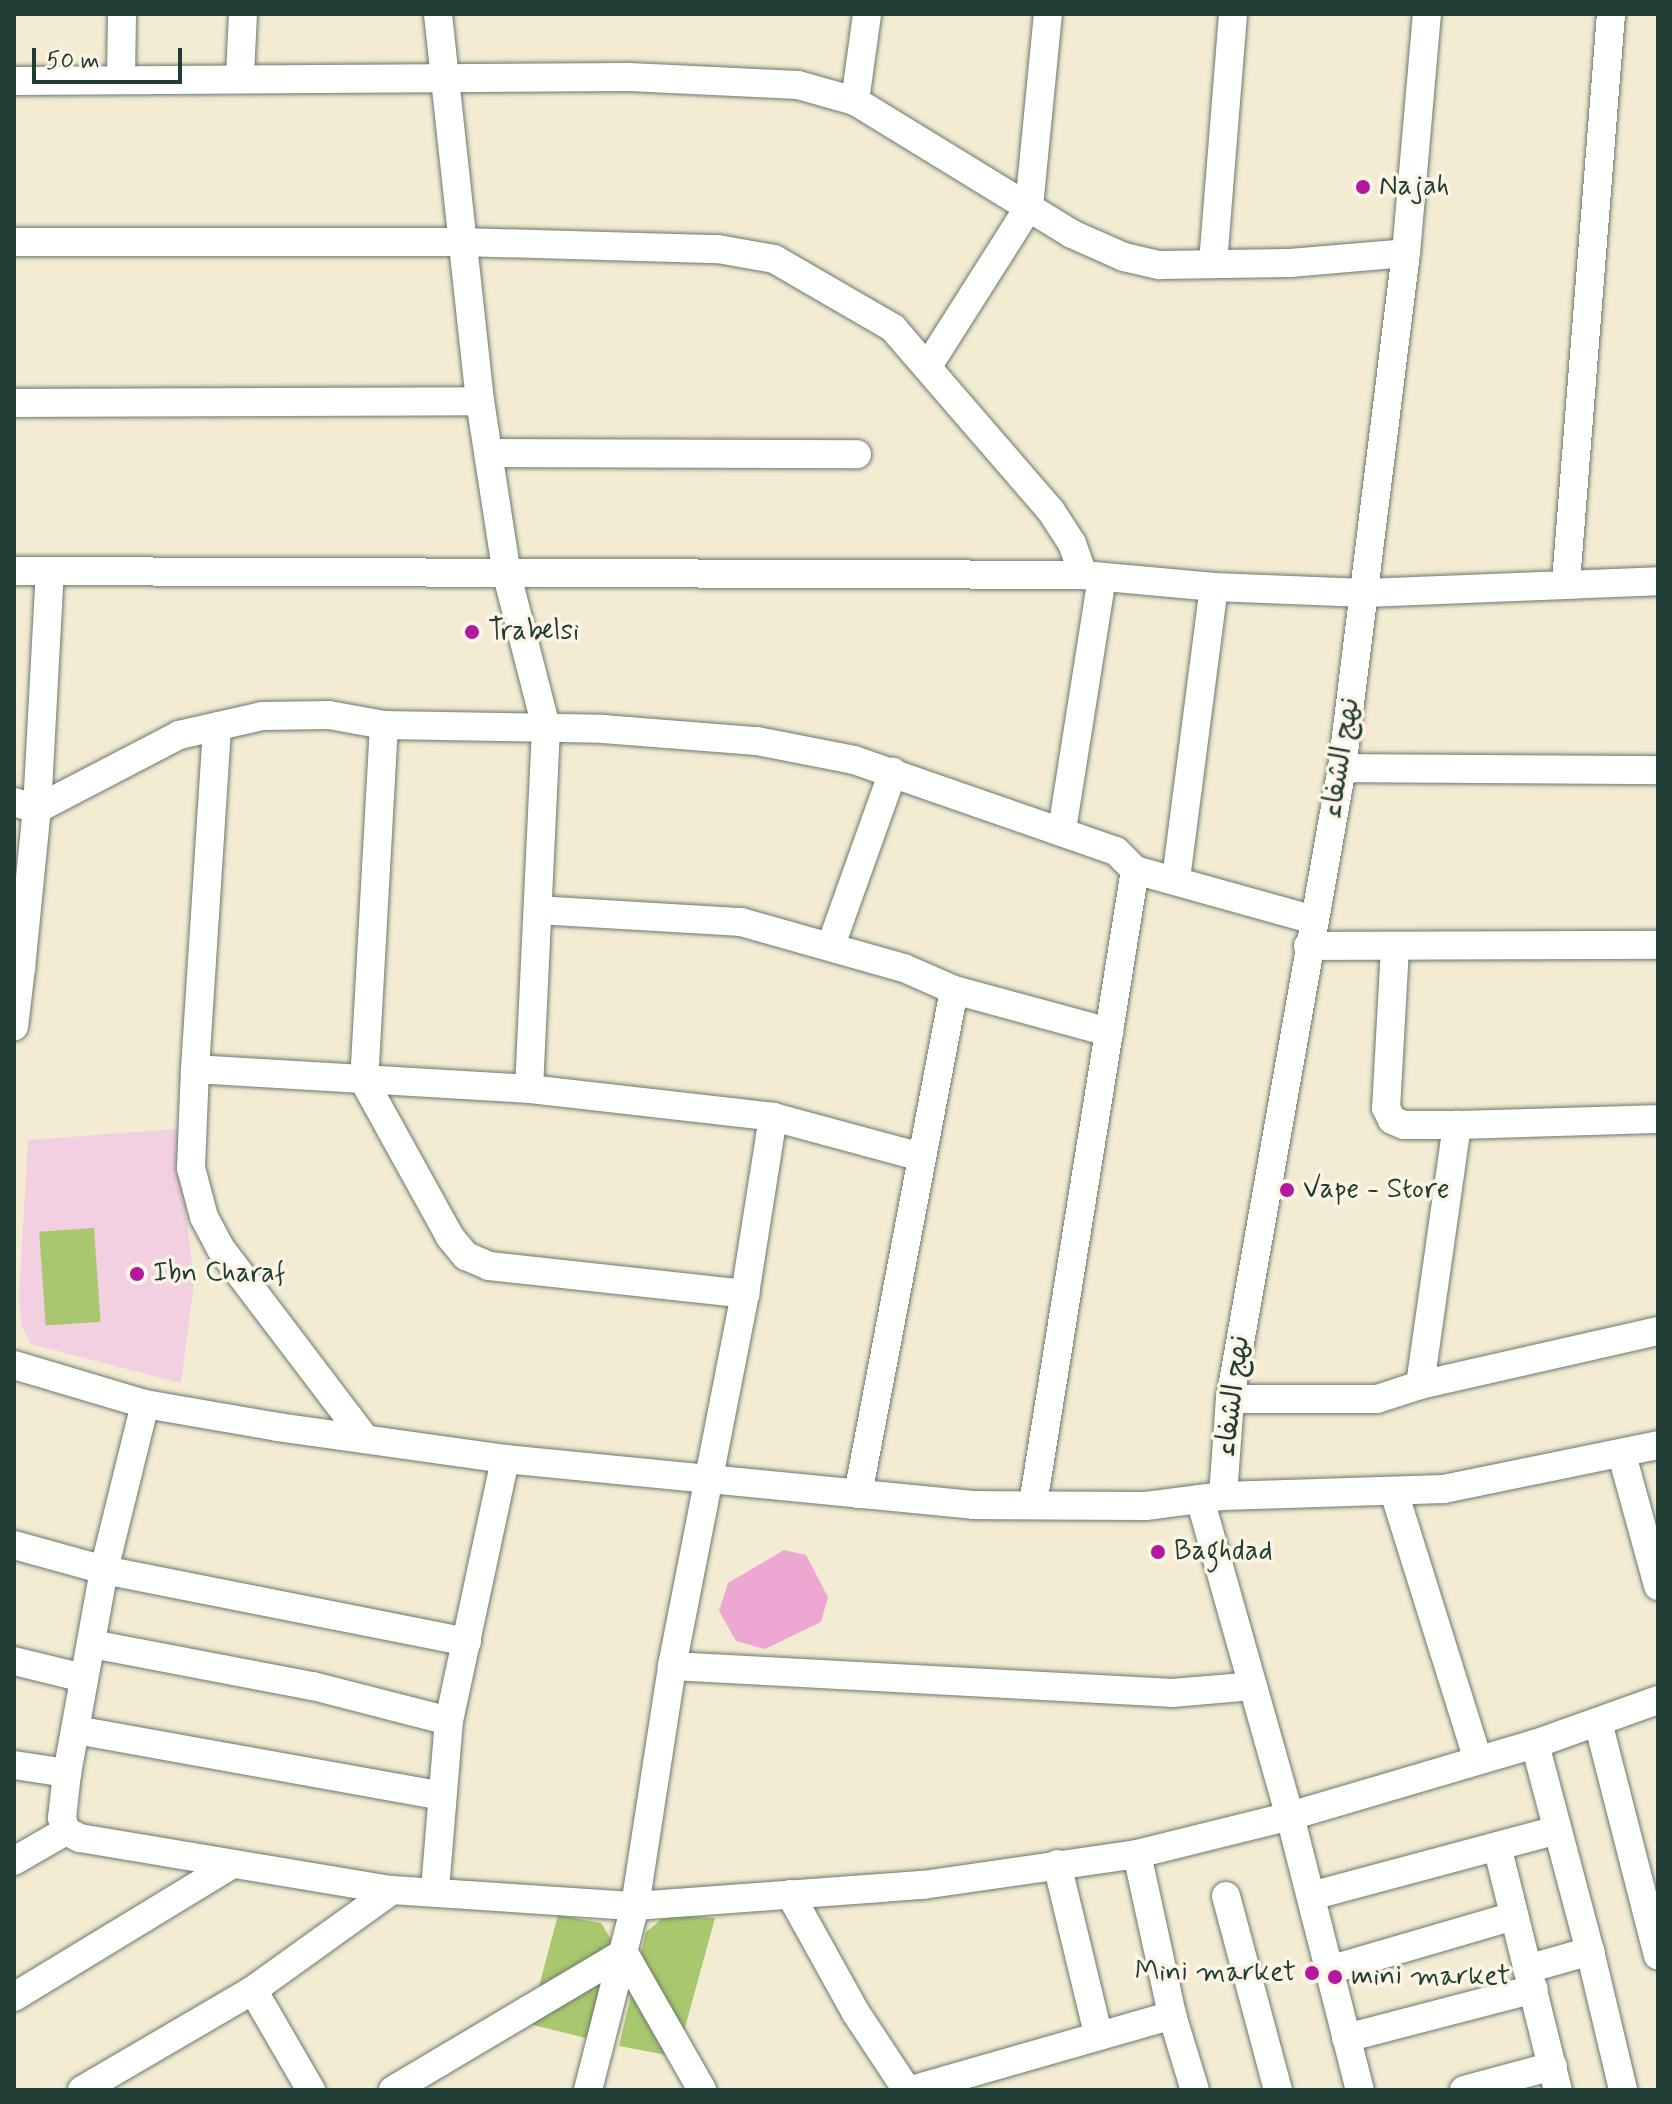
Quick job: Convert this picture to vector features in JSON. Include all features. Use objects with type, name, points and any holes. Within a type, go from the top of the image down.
[{"type":"street","points":[[121,78],[122,14]]},
{"type":"street","points":[[240,75],[243,14]]},
{"type":"street","points":[[438,14],[480,401],[507,575],[546,727],[529,1089]]},
{"type":"street","points":[[855,101],[867,14]]},
{"type":"street","points":[[928,366],[1029,207],[1048,14]]},
{"type":"street","points":[[1213,263],[1233,14]]},
{"type":"street","name":"نهج الشفاء","points":[[1360,2090],[1290,1816],[1253,1686],[1212,1498],[1342,768],[1406,253],[1427,14]]},
{"type":"street","points":[[1566,582],[1611,14]]},
{"type":"street","points":[[14,81],[240,75],[755,81],[798,85],[855,101],[1029,207],[1124,257],[1160,265],[1406,253]]},
{"type":"street","points":[[14,242],[461,242],[718,249],[774,259],[893,328],[1051,511],[1093,576],[1062,830]]},
{"type":"street","points":[[14,403],[480,401]]},
{"type":"street","points":[[488,453],[857,454]]},
{"type":"street","points":[[14,571],[1093,576],[1214,587],[1365,593],[1566,582],[1658,581]]},
{"type":"street","points":[[14,1027],[26,805],[50,572]]},
{"type":"street","points":[[1176,879],[1214,587]]},
{"type":"street","points":[[26,805],[179,735],[262,716],[329,715],[384,725],[546,727],[757,741],[893,772],[1062,830],[1116,851],[1135,870],[1176,879],[1311,933],[1395,948],[1658,945]]},
{"type":"street","points":[[384,725],[364,1081],[450,1237],[466,1256],[489,1266],[745,1294]]},
{"type":"street","points":[[217,727],[191,1168],[204,1217],[221,1249],[363,1436]]},
{"type":"street","points":[[1342,768],[1658,770]]},
{"type":"street","points":[[831,945],[893,772]]},
{"type":"street","points":[[1033,1504],[1135,870]]},
{"type":"street","points":[[538,910],[741,922],[904,968],[954,990],[1109,1032]]},
{"type":"street","points":[[1395,948],[1386,1108],[1392,1120],[1404,1125],[1457,1125],[1658,1119]]},
{"type":"street","points":[[858,1494],[954,990]]},
{"type":"street","points":[[195,1069],[529,1089],[773,1117],[921,1157]]},
{"type":"street","points":[[588,2090],[635,1906],[672,1666],[745,1294],[773,1117]]},
{"type":"street","points":[[1420,1385],[1457,1125]]},
{"type":"street","points":[[1230,1399],[1377,1399],[1420,1385],[1658,1331]]},
{"type":"street","points":[[14,1365],[145,1404],[505,1459],[711,1476],[858,1494],[1033,1504],[1146,1506],[1212,1498],[1444,1489],[1622,1455],[1658,1445]]},
{"type":"street","points":[[145,1404],[104,1570],[67,1773],[62,1818],[66,1831],[80,1838],[228,1867],[392,1890],[435,1890],[635,1906],[923,1885],[1137,1854],[1290,1816],[1535,1744],[1658,1700]]},
{"type":"street","points":[[1622,1455],[1658,1586]]},
{"type":"street","points":[[435,1890],[449,1721],[505,1459]]},
{"type":"street","points":[[1394,1492],[1478,1760]]},
{"type":"street","points":[[14,1545],[104,1570],[467,1642]]},
{"type":"street","points":[[92,1644],[313,1686],[449,1721]]},
{"type":"street","points":[[14,1661],[84,1678]]},
{"type":"street","points":[[672,1666],[1172,1693],[1253,1686]]},
{"type":"street","points":[[1598,1722],[1658,1955]]},
{"type":"street","points":[[76,1730],[442,1796]]},
{"type":"street","points":[[1535,1744],[1623,2090]]},
{"type":"street","points":[[14,1765],[67,1773]]},
{"type":"street","points":[[1311,1896],[1557,1830]]},
{"type":"street","points":[[14,1861],[66,1831]]},
{"type":"street","points":[[1464,2090],[1556,2078],[1497,1846]]},
{"type":"street","points":[[1137,1854],[1191,2089]]},
{"type":"street","points":[[1057,1864],[1098,2033]]},
{"type":"street","points":[[14,1997],[228,1867]]},
{"type":"street","points":[[82,2090],[128,2079],[392,1890]]},
{"type":"street","points":[[790,1894],[856,2013],[909,2090],[1098,2033],[1172,2015]]},
{"type":"street","points":[[1226,1896],[1278,2090]]},
{"type":"street","points":[[1329,1970],[1514,1916]]},
{"type":"street","points":[[1346,2038],[1530,1979],[1590,1951]]},
{"type":"street","points":[[393,2090],[624,1953]]},
{"type":"street","points":[[624,1953],[702,2090]]},
{"type":"street","points":[[253,1990],[311,2090]]},
{"type":"shaded area","points":[[177,1129],[194,1284],[181,1383],[31,1344],[22,1327],[19,1299],[28,1140]]},
{"type":"green space","points":[[94,1228],[101,1322],[46,1326],[39,1232]]},
{"type":"green space","points":[[558,1915],[601,1923],[614,1944],[590,2039],[529,2024]]},
{"type":"green space","points":[[667,1915],[715,1918],[677,2057],[619,2046],[646,1932]]},
{"type":"building","points":[[784,1550],[806,1555],[828,1597],[821,1622],[765,1649],[736,1641],[719,1611],[728,1583]]},
{"type":"place","name":"Najah","points":[[1363,187]]},
{"type":"place","name":"Trabelsi","points":[[472,632]]},
{"type":"place","name":"Vape - Store","points":[[1287,1190]]},
{"type":"place","name":"Ibn Charaf","points":[[137,1274]]},
{"type":"place","name":"Baghdad","points":[[1158,1552]]},
{"type":"place","name":"Mini market","points":[[1312,1973]]},
{"type":"place","name":"mini market","points":[[1335,1977]]}]
